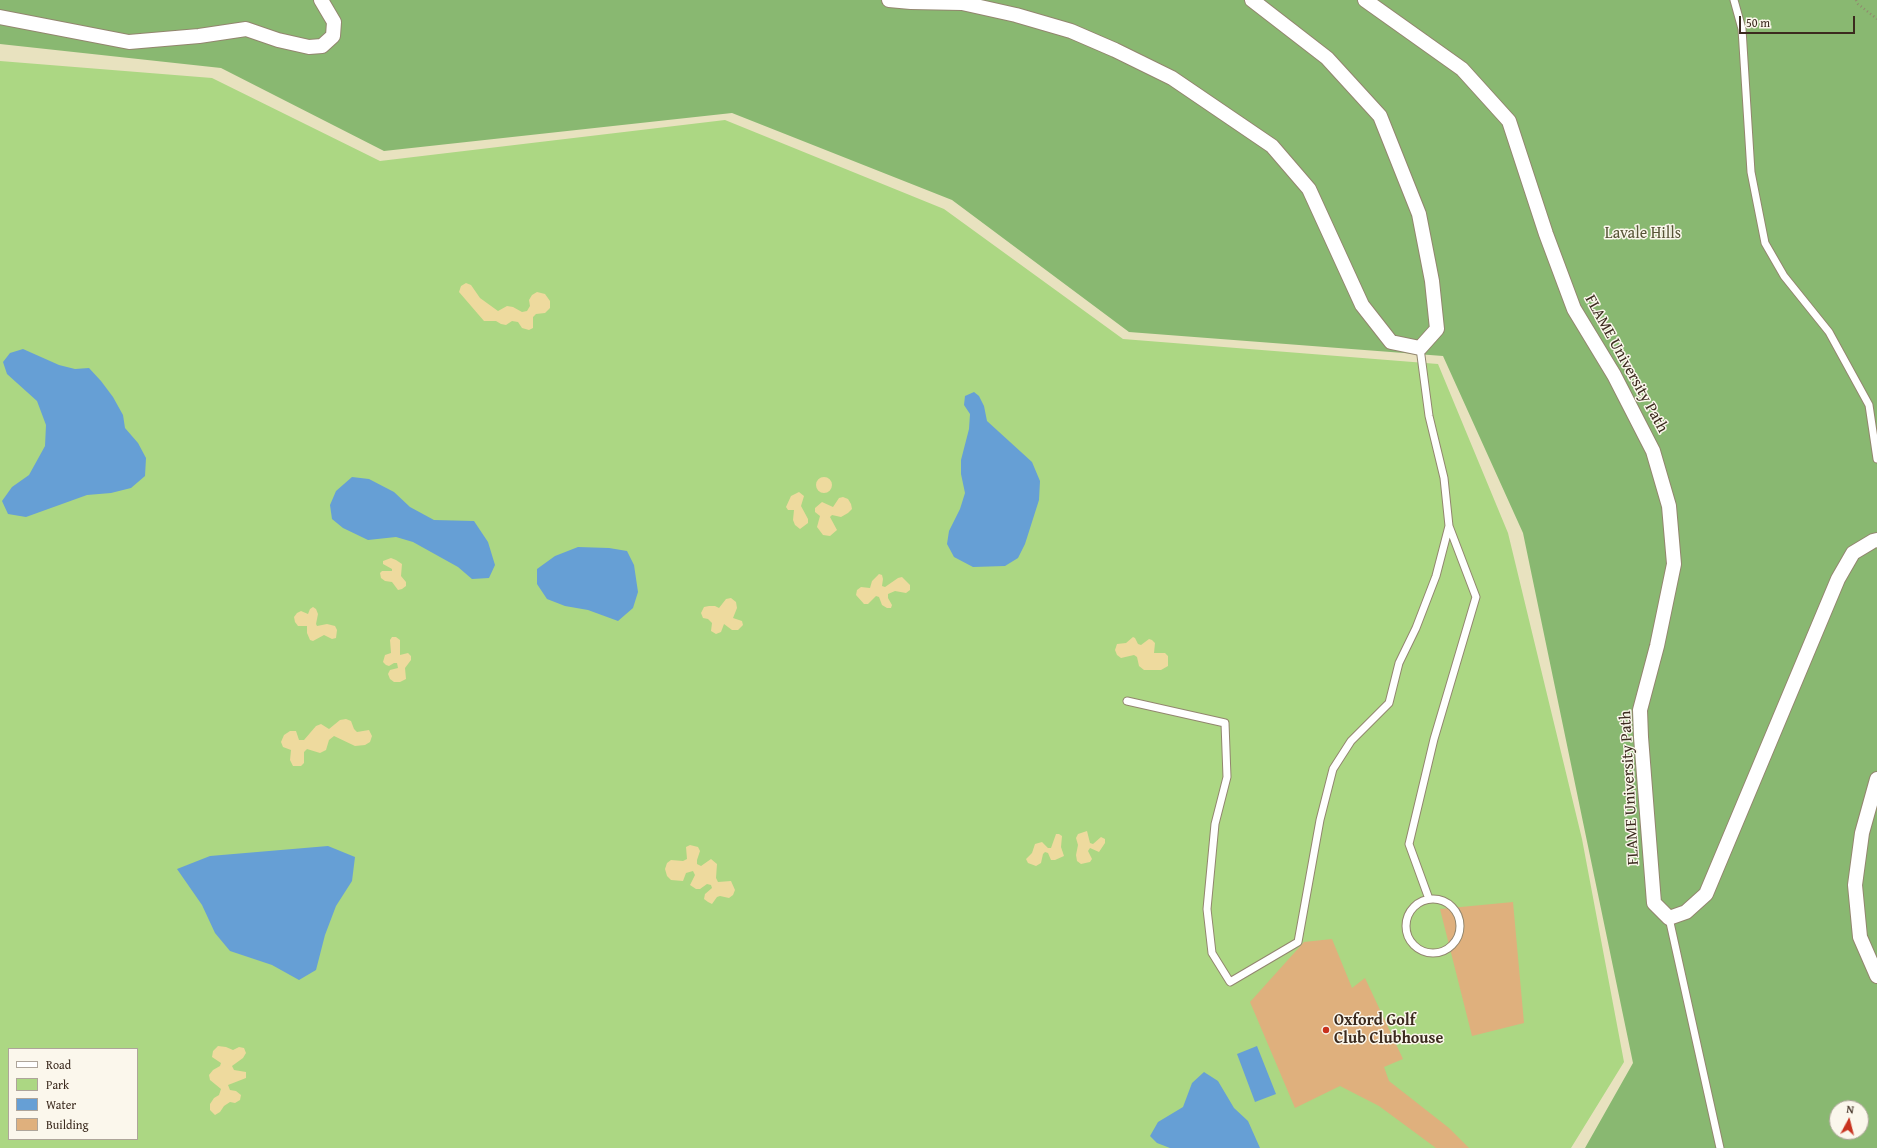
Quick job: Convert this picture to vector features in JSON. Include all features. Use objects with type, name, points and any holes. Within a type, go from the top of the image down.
[{"type":"street","points":[[0,17],[129,42],[200,36],[246,29],[285,42],[309,47],[322,46],[333,36],[334,22],[321,0]]},
{"type":"street","points":[[889,0],[911,2],[962,2],[1016,15],[1071,31],[1115,50],[1172,78],[1272,146],[1309,189],[1362,305],[1391,342],[1420,348],[1437,329],[1432,281],[1419,214],[1380,116],[1327,58],[1252,0]]},
{"type":"street","name":"FLAME University Path","points":[[1365,0],[1462,68],[1509,121],[1546,234],[1574,309],[1614,375],[1653,451],[1670,506],[1674,564],[1657,646],[1640,710],[1654,903],[1669,918]]},
{"type":"street","points":[[1669,918],[1686,912],[1706,894],[1838,579],[1853,553],[1877,540]]},
{"type":"street","points":[[1877,780],[1862,833],[1855,885],[1860,937],[1877,976]]},
{"type":"lane","points":[[1734,0],[1742,29],[1751,172],[1765,243],[1784,276],[1829,332],[1869,405],[1877,459]]},
{"type":"lane","points":[[1420,348],[1429,416],[1444,478],[1449,526],[1476,597],[1434,739],[1409,844],[1429,900]]},
{"type":"lane","points":[[1127,701],[1225,723],[1227,777],[1215,824],[1207,909],[1212,953],[1230,982],[1298,942],[1320,820],[1333,770],[1351,742],[1389,703],[1399,663],[1416,628],[1436,576],[1449,526]]},
{"type":"lane","points":[[1429,900],[1438,900],[1453,908],[1458,916],[1460,924],[1457,937],[1449,947],[1442,951],[1432,953],[1422,950],[1414,945],[1409,937],[1406,927],[1412,909],[1420,903],[1429,900]]},
{"type":"lane","points":[[1669,918],[1720,1148]]},
{"type":"path","points":[[1856,0],[1858,4],[1877,19]]},
{"type":"green space","name":"Lavale Hills","points":[[0,0],[1877,0],[1877,1148],[1585,1148],[1633,1063],[1523,533],[1443,356],[1129,332],[952,200],[732,113],[384,151],[221,68],[0,44]]},
{"type":"green space","points":[[0,61],[212,78],[380,161],[725,120],[944,209],[1123,339],[1438,364],[1508,533],[1582,839],[1624,1062],[1571,1148],[0,1148]]},
{"type":"sand","points":[[466,283],[471,285],[480,298],[498,311],[507,306],[513,307],[522,312],[527,311],[530,306],[529,300],[532,295],[537,292],[545,294],[550,301],[550,308],[545,313],[536,314],[533,317],[533,328],[529,330],[522,328],[518,322],[512,321],[506,325],[496,321],[484,321],[459,292],[461,286]]},
{"type":"sand","points":[[824,477],[830,479],[832,485],[830,491],[824,493],[818,491],[816,485],[818,479]]},
{"type":"sand","points":[[799,492],[804,496],[801,506],[808,519],[808,523],[800,529],[795,525],[793,520],[794,510],[788,510],[786,507],[791,496]]},
{"type":"sand","points":[[843,497],[848,499],[852,509],[841,517],[832,515],[830,517],[837,530],[830,536],[823,535],[817,527],[820,516],[815,512],[815,508],[822,502],[833,507],[839,498]]},
{"type":"sand","points":[[391,558],[402,564],[401,576],[406,582],[406,586],[402,589],[398,590],[392,582],[385,581],[381,578],[380,573],[382,571],[392,571],[392,569],[383,564],[383,561]]},
{"type":"sand","points":[[879,574],[882,575],[883,579],[882,586],[885,587],[902,577],[910,585],[910,590],[906,593],[895,591],[888,594],[888,598],[892,605],[891,608],[887,608],[882,605],[879,597],[876,596],[868,604],[864,604],[856,595],[857,590],[861,587],[870,588],[872,581]]},
{"type":"sand","points":[[731,598],[736,602],[737,608],[733,618],[742,621],[743,625],[738,630],[732,630],[724,624],[721,632],[716,634],[711,631],[712,623],[708,619],[703,618],[701,613],[704,607],[715,606],[719,608],[726,599]]},
{"type":"sand","points":[[313,607],[316,609],[318,614],[317,626],[327,624],[335,626],[337,630],[336,638],[332,639],[324,635],[313,641],[310,640],[307,633],[307,626],[298,626],[295,622],[294,617],[297,613],[301,611],[308,614],[310,609]]},
{"type":"sand","points":[[392,637],[396,637],[400,640],[400,655],[408,653],[411,656],[411,660],[405,668],[406,679],[400,682],[394,682],[390,679],[388,674],[390,670],[398,668],[397,663],[389,666],[383,662],[385,655],[391,653],[390,640]]},
{"type":"sand","points":[[1133,637],[1138,644],[1141,645],[1149,639],[1152,640],[1155,643],[1154,653],[1165,653],[1168,656],[1168,666],[1161,670],[1144,670],[1139,666],[1137,657],[1134,655],[1121,658],[1117,655],[1115,650],[1117,644],[1126,643]]},
{"type":"sand","points":[[346,719],[351,721],[357,732],[369,730],[372,736],[370,742],[365,745],[355,746],[334,736],[329,740],[326,750],[320,753],[307,749],[304,752],[304,763],[301,766],[293,766],[290,760],[291,750],[283,747],[281,742],[284,735],[290,731],[296,731],[299,740],[304,740],[316,726],[321,724],[329,729],[340,720]]},
{"type":"sand","points":[[1087,831],[1090,843],[1093,844],[1101,837],[1105,839],[1105,843],[1099,852],[1090,848],[1088,851],[1092,859],[1090,862],[1081,864],[1077,861],[1076,855],[1078,845],[1076,838],[1078,834]]},
{"type":"sand","points":[[1056,834],[1062,836],[1061,847],[1064,856],[1051,860],[1048,853],[1045,852],[1041,863],[1036,866],[1028,863],[1026,859],[1032,853],[1035,844],[1042,842],[1048,848],[1051,848]]},
{"type":"sand","points":[[690,845],[698,847],[700,851],[697,864],[701,866],[711,859],[717,864],[716,878],[718,882],[731,881],[735,890],[733,895],[729,898],[720,896],[717,897],[712,904],[704,899],[705,894],[712,888],[711,885],[707,884],[700,889],[696,889],[690,885],[695,875],[693,871],[686,873],[683,881],[671,880],[667,876],[665,869],[667,863],[671,860],[683,861],[687,859],[686,847]]},
{"type":"sand","points":[[218,1046],[233,1050],[239,1047],[244,1048],[246,1053],[243,1058],[232,1066],[234,1070],[246,1072],[246,1078],[228,1085],[230,1090],[236,1091],[241,1095],[240,1100],[235,1103],[230,1102],[215,1115],[210,1110],[210,1104],[214,1098],[219,1095],[221,1089],[210,1080],[209,1075],[213,1070],[220,1066],[221,1063],[212,1057],[213,1051]]},
{"type":"water","points":[[23,349],[59,365],[75,369],[89,368],[113,397],[123,415],[125,428],[138,443],[146,458],[145,476],[131,488],[111,493],[87,495],[26,517],[8,514],[2,501],[12,487],[29,475],[45,446],[46,425],[37,401],[7,374],[3,362],[10,353]]},
{"type":"water","points":[[974,392],[979,396],[984,406],[987,421],[1032,462],[1040,481],[1039,500],[1025,544],[1018,558],[1005,566],[973,567],[954,557],[947,544],[949,531],[960,509],[965,493],[961,474],[961,460],[969,429],[970,414],[964,405],[965,396]]},
{"type":"water","points":[[352,477],[369,479],[394,492],[410,507],[434,520],[474,521],[488,542],[495,565],[489,578],[472,579],[458,567],[413,542],[396,537],[368,540],[343,528],[332,519],[330,505],[336,491]]},
{"type":"water","points":[[578,547],[609,548],[627,551],[634,565],[638,592],[633,608],[618,621],[588,610],[565,606],[547,599],[537,584],[537,569],[555,556]]},
{"type":"water","points":[[328,846],[355,857],[352,881],[336,906],[325,935],[316,970],[299,980],[272,965],[230,951],[215,933],[202,905],[177,869],[210,856]]},
{"type":"water","points":[[1257,1046],[1276,1094],[1255,1102],[1237,1054]]},
{"type":"water","points":[[1204,1072],[1218,1081],[1234,1108],[1248,1121],[1260,1148],[1170,1148],[1157,1143],[1150,1136],[1158,1122],[1183,1107],[1192,1083]]},
{"type":"building","points":[[1513,902],[1524,1023],[1472,1036],[1440,909]]},
{"type":"building","name":"Oxford Golf Club Clubhouse","points":[[1332,939],[1352,988],[1365,978],[1403,1059],[1384,1067],[1389,1081],[1449,1128],[1469,1148],[1436,1148],[1379,1106],[1340,1086],[1295,1108],[1250,1002],[1304,942]]},
{"type":"place","name":"Oxford Golf Club Clubhouse","points":[[1326,1030]]}]
